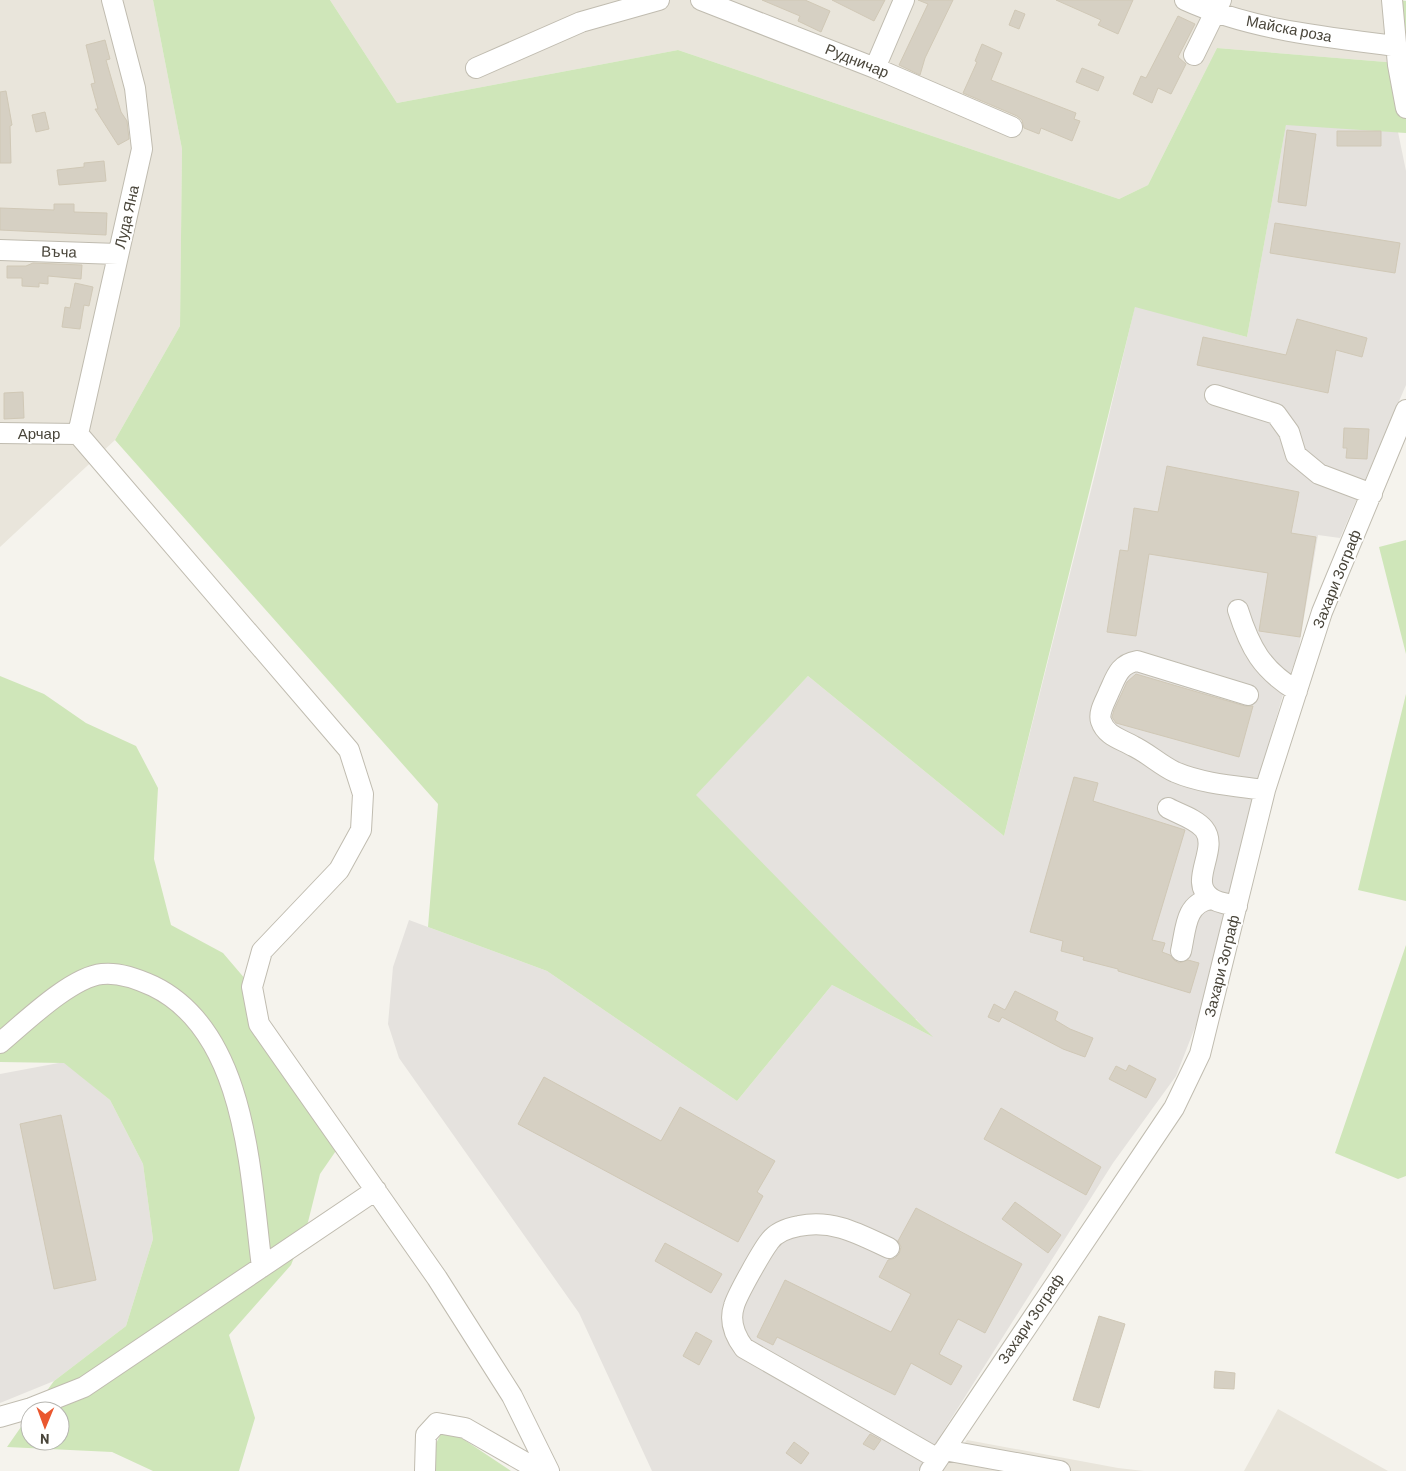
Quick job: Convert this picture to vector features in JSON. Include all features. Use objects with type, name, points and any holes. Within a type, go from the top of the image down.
[{"type":"street","name":"Луда Яна","points":[[78,434],[142,149],[135,88],[112,0]]},
{"type":"street","points":[[476,68],[581,22],[659,0]]},
{"type":"street","name":"Рудничар","points":[[701,0],[875,68],[1012,127]]},
{"type":"street","points":[[875,68],[904,0]]},
{"type":"street","name":"Майска роза","points":[[1185,0],[1217,6],[1311,35],[1396,46]]},
{"type":"street","points":[[1392,0],[1396,46],[1406,108]]},
{"type":"street","points":[[1194,55],[1217,6]]},
{"type":"street","name":"Въча","points":[[0,250],[118,254]]},
{"type":"street","points":[[1215,395],[1276,414],[1289,432],[1296,455],[1319,474],[1372,494]]},
{"type":"street","name":"Захари Зограф","points":[[937,1460],[1174,1108],[1200,1054],[1265,790],[1322,612],[1405,415]]},
{"type":"street","name":"Арчар","points":[[0,434],[78,434]]},
{"type":"street","points":[[78,434],[349,750],[363,794],[361,830],[339,870],[262,951],[252,987],[259,1024],[437,1278],[512,1396],[549,1471]]},
{"type":"street","points":[[1238,610],[1248,640],[1262,663],[1281,681],[1297,690]]},
{"type":"street","points":[[1248,695],[1137,661],[1127,662],[1120,668],[1100,719],[1104,729],[1113,737],[1135,746],[1175,772],[1211,782],[1265,790]]},
{"type":"street","points":[[1168,808],[1200,824],[1206,831],[1209,849],[1202,878],[1206,893],[1211,899]]},
{"type":"street","points":[[1181,951],[1191,908],[1198,902],[1211,899],[1237,906]]},
{"type":"street","points":[[0,1043],[37,1012],[78,982],[102,974],[136,978],[163,991],[192,1014],[219,1056],[241,1114],[262,1267]]},
{"type":"street","points":[[0,1417],[31,1408],[84,1387],[376,1190]]},
{"type":"street","points":[[889,1248],[847,1228],[824,1225],[800,1226],[784,1230],[769,1241],[734,1306],[732,1324],[736,1338],[744,1348],[937,1460],[1060,1471]]},
{"type":"street","points":[[425,1471],[426,1435],[437,1423],[465,1428],[540,1471]]},
{"type":"shaded area","points":[[0,0],[153,0],[182,149],[180,326],[115,440],[0,547]]},
{"type":"shaded area","points":[[330,0],[1391,0],[1398,63],[1217,48],[1148,185],[1119,199],[678,50],[397,103]]},
{"type":"shaded area","points":[[1286,124],[1398,132],[1406,171],[1406,385],[1340,538],[1318,535],[1298,653],[1284,691],[1247,821],[1203,1007],[1176,1076],[1113,1163],[918,1471],[652,1471],[579,1313],[399,1058],[388,1024],[393,967],[409,920],[547,971],[737,1101],[832,985],[931,1036],[916,1019],[913,1020],[695,795],[808,676],[1004,836],[1135,306],[1247,337]]},
{"type":"shaded area","points":[[64,1062],[110,1100],[143,1164],[153,1239],[126,1326],[54,1381],[0,1403],[0,1074]]},
{"type":"shaded area","points":[[1278,1409],[1388,1471],[1244,1471]]},
{"type":"shaded area","points":[[967,1440],[1118,1468],[1144,1471],[941,1471]]},
{"type":"green space","points":[[153,0],[330,0],[397,103],[678,50],[1119,199],[1148,185],[1217,48],[1398,63],[1399,0],[1406,1],[1406,133],[1286,125],[1247,337],[1135,307],[1004,836],[808,676],[696,795],[933,1037],[832,985],[737,1101],[547,971],[428,927],[438,804],[115,440],[180,326],[182,149]]},
{"type":"green space","points":[[1406,540],[1406,654],[1379,547]]},
{"type":"green space","points":[[0,676],[44,694],[86,723],[136,746],[158,788],[154,859],[171,925],[223,953],[252,987],[259,1024],[342,1142],[320,1174],[308,1222],[291,1265],[229,1335],[255,1418],[239,1471],[153,1471],[112,1452],[70,1450],[70,1401],[39,1401],[54,1381],[126,1326],[153,1239],[143,1164],[110,1100],[64,1063],[0,1062]]},
{"type":"green space","points":[[1406,694],[1406,901],[1358,890]]},
{"type":"green space","points":[[1406,945],[1406,1176],[1398,1179],[1335,1153]]},
{"type":"green space","points":[[20,1428],[20,1448],[7,1447]]},
{"type":"green space","points":[[442,1432],[457,1435],[511,1471],[432,1471],[432,1451]]},
{"type":"building","points":[[762,0],[805,0],[830,11],[821,32],[798,21],[800,16]]},
{"type":"building","points":[[832,0],[885,0],[874,21]]},
{"type":"building","points":[[918,0],[953,0],[925,58],[920,75],[899,65],[928,4]]},
{"type":"building","points":[[1056,0],[1133,0],[1118,34],[1098,25],[1101,20]]},
{"type":"building","points":[[1015,10],[1025,14],[1019,29],[1009,25]]},
{"type":"building","points":[[1178,16],[1195,24],[1178,57],[1186,64],[1171,94],[1158,88],[1152,103],[1133,94],[1141,76],[1146,78]]},
{"type":"building","points":[[105,40],[110,59],[106,60],[121,112],[127,121],[129,139],[118,145],[95,109],[98,109],[91,84],[95,83],[86,45]]},
{"type":"building","points":[[982,44],[1002,53],[991,80],[1076,113],[1074,119],[1080,121],[1072,141],[1041,128],[1039,134],[1024,128],[1022,120],[1017,116],[963,93],[977,62],[975,61]]},
{"type":"building","points":[[1082,68],[1104,77],[1098,91],[1076,82]]},
{"type":"building","points":[[6,91],[12,125],[10,126],[11,163],[0,163],[0,92]]},
{"type":"building","points":[[45,112],[49,129],[36,132],[32,115]]},
{"type":"building","points":[[1287,130],[1316,134],[1306,206],[1278,202]]},
{"type":"building","points":[[1337,131],[1381,131],[1381,146],[1337,146]]},
{"type":"building","points":[[104,161],[106,181],[59,185],[57,170],[84,167],[84,163]]},
{"type":"building","points":[[54,204],[74,204],[74,212],[107,213],[106,235],[0,230],[0,208],[54,210]]},
{"type":"building","points":[[1275,223],[1400,243],[1395,273],[1270,253]]},
{"type":"building","points":[[33,263],[82,265],[81,279],[48,276],[48,284],[39,283],[39,287],[22,286],[22,278],[7,278],[7,266],[26,266]]},
{"type":"building","points":[[75,283],[93,287],[89,306],[84,305],[80,329],[62,327],[65,307],[70,308]]},
{"type":"building","points":[[1297,319],[1367,338],[1362,357],[1336,350],[1328,393],[1197,365],[1203,337],[1286,355]]},
{"type":"building","points":[[23,392],[24,418],[4,419],[4,393]]},
{"type":"building","points":[[1344,428],[1369,429],[1367,459],[1346,458],[1347,448],[1343,448]]},
{"type":"building","points":[[1167,466],[1299,492],[1291,533],[1316,537],[1300,637],[1259,631],[1268,573],[1149,554],[1136,636],[1107,632],[1120,550],[1128,551],[1134,508],[1158,512]]},
{"type":"building","points":[[1136,674],[1245,706],[1253,706],[1239,757],[1116,723],[1112,717],[1114,710],[1127,682]]},
{"type":"building","points":[[1074,777],[1098,783],[1093,801],[1185,830],[1152,940],[1165,943],[1162,952],[1170,955],[1179,963],[1188,960],[1199,963],[1190,993],[1118,971],[1118,969],[1083,960],[1084,957],[1061,951],[1063,941],[1030,932]]},
{"type":"building","points":[[1015,991],[1058,1012],[1055,1020],[1070,1029],[1093,1038],[1085,1057],[1063,1049],[1002,1017],[999,1022],[988,1017],[994,1004],[1005,1010]]},
{"type":"building","points":[[1129,1065],[1156,1079],[1146,1098],[1109,1079],[1116,1066],[1126,1071]]},
{"type":"building","points":[[544,1077],[661,1141],[680,1107],[775,1161],[757,1192],[763,1196],[738,1242],[518,1124]]},
{"type":"building","points":[[1001,1108],[1101,1167],[1086,1195],[984,1139]]},
{"type":"building","points":[[61,1115],[96,1280],[54,1289],[20,1124]]},
{"type":"building","points":[[1015,1202],[1061,1235],[1048,1253],[1002,1219]]},
{"type":"building","points":[[916,1208],[1022,1264],[985,1333],[958,1319],[939,1354],[962,1366],[951,1385],[911,1363],[895,1395],[777,1337],[773,1345],[757,1337],[785,1280],[891,1332],[911,1294],[879,1277],[888,1260],[895,1258],[899,1254],[901,1247],[898,1241]]},
{"type":"building","points":[[665,1243],[722,1274],[711,1293],[655,1261]]},
{"type":"building","points":[[1099,1316],[1125,1324],[1099,1408],[1073,1400]]},
{"type":"building","points":[[696,1332],[712,1341],[699,1365],[683,1356]]},
{"type":"building","points":[[1215,1371],[1235,1373],[1234,1389],[1214,1388]]},
{"type":"building","points":[[870,1434],[881,1440],[874,1450],[863,1444]]},
{"type":"building","points":[[794,1442],[809,1453],[801,1464],[786,1453]]}]
